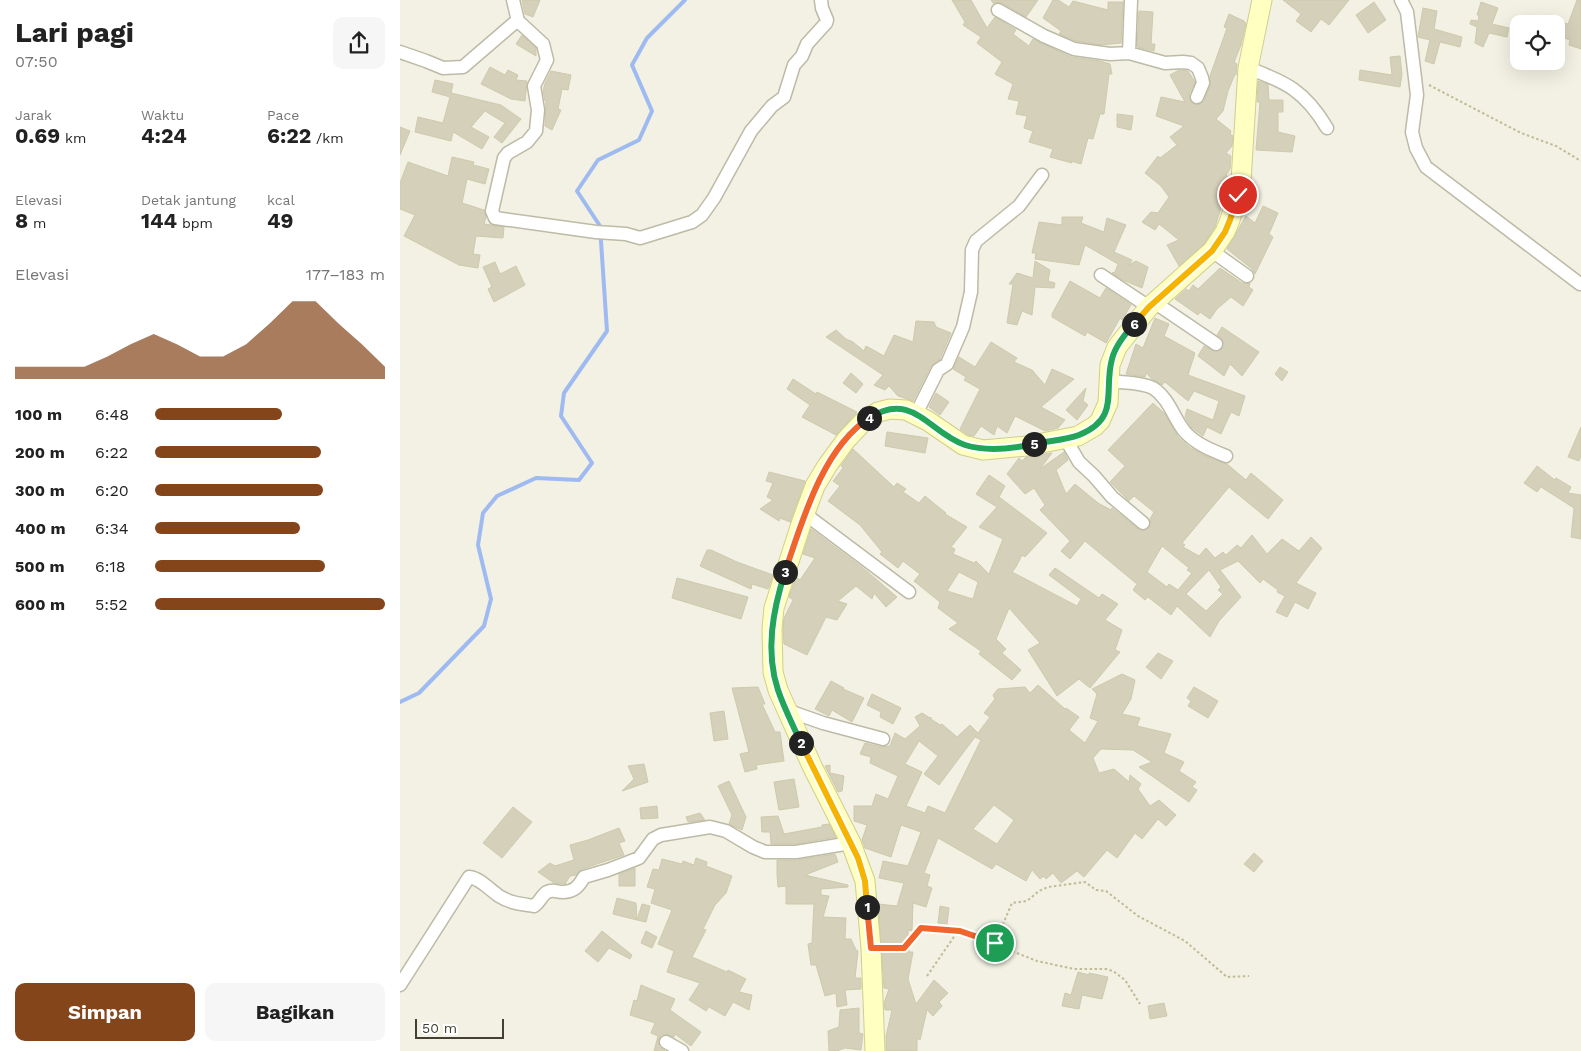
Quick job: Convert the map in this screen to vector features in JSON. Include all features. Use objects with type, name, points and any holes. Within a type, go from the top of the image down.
[{"type":"main road","points":[[875,1051],[871,948],[865,881],[851,843],[786,710],[773,672],[772,624],[778,596],[815,486],[846,440],[862,423],[878,412],[890,409],[906,410],[916,414],[963,445],[982,450],[1027,446],[1078,436],[1100,421],[1108,403],[1110,365],[1117,346],[1151,305],[1212,251],[1225,232],[1230,220],[1241,181],[1248,68],[1262,0]]},
{"type":"street","points":[[513,0],[518,21],[544,45],[547,60],[534,86],[538,110],[536,131],[527,142],[508,153],[504,158],[492,214],[495,218],[626,234],[642,238],[687,224],[702,215],[714,198],[751,131],[772,106],[784,97],[794,65],[802,56],[807,44],[826,23],[827,20],[821,0]]},
{"type":"street","points":[[1129,53],[1131,0]]},
{"type":"street","points":[[1400,0],[1408,12],[1416,78],[1417,95],[1412,132],[1416,148],[1426,167],[1580,284]]},
{"type":"street","points":[[998,10],[1044,36],[1074,49],[1110,54],[1129,53],[1165,63],[1191,63],[1198,68],[1203,83],[1197,98]]},
{"type":"street","points":[[400,52],[443,68],[463,67],[518,21]]},
{"type":"street","points":[[1248,68],[1289,85],[1318,113],[1328,128]]},
{"type":"street","points":[[916,414],[938,370],[947,364],[964,327],[971,292],[972,250],[976,241],[1019,206],[1042,175]]},
{"type":"street","points":[[1212,251],[1247,276]]},
{"type":"street","points":[[1101,275],[1216,344]]},
{"type":"street","points":[[1110,381],[1154,389],[1172,411],[1182,428],[1195,442],[1226,456]]},
{"type":"street","points":[[1065,438],[1079,462],[1112,496],[1143,523]]},
{"type":"street","points":[[805,514],[909,592]]},
{"type":"street","points":[[786,710],[824,723],[883,739]]},
{"type":"street","points":[[400,985],[469,877],[478,880],[501,897],[515,904],[534,906],[546,892],[556,890],[563,892],[575,889],[584,877],[638,858],[653,839],[660,835],[710,827],[726,831],[765,852],[796,852],[851,843]]},
{"type":"street","points":[[666,1042],[682,1051]]},
{"type":"path","points":[[1416,78],[1521,133],[1556,146],[1581,161]]},
{"type":"path","points":[[995,943],[1012,903],[1027,901],[1048,887],[1084,882],[1096,890],[1106,891],[1138,916],[1185,941],[1227,977],[1248,976]]},
{"type":"path","points":[[871,948],[904,948],[921,928],[958,930],[1037,961],[1074,969],[1113,971],[1125,980],[1140,1004]]},
{"type":"path","points":[[927,976],[958,930]]},
{"type":"building","points":[[522,0],[540,0],[533,17],[525,14]]},
{"type":"building","points":[[952,0],[971,0],[987,28],[995,17],[1016,30],[1013,34],[1029,46],[1033,39],[1071,57],[1110,64],[1112,74],[1109,74],[1104,114],[1100,114],[1093,139],[1088,138],[1081,164],[1050,157],[1053,149],[1029,142],[1033,131],[1024,128],[1027,116],[1016,114],[1019,101],[1008,99],[1013,84],[995,74],[1002,62],[977,43],[981,37],[963,25],[965,22]]},
{"type":"building","points":[[991,0],[1038,0],[1026,17],[1002,3],[993,3]]},
{"type":"building","points":[[1053,0],[1058,0],[1069,7],[1073,1],[1108,10],[1108,2],[1123,2],[1121,43],[1101,45],[1076,41],[1059,34],[1061,31],[1043,18]]},
{"type":"building","points":[[1283,0],[1349,0],[1329,25],[1321,19],[1311,32],[1296,21],[1301,14]]},
{"type":"building","points":[[1577,0],[1581,0],[1581,49],[1569,45],[1570,40],[1565,38],[1565,23],[1568,24]]},
{"type":"building","points":[[1374,2],[1386,20],[1368,33],[1356,15]]},
{"type":"building","points":[[1481,2],[1498,8],[1492,24],[1509,28],[1507,37],[1489,33],[1483,47],[1475,43],[1477,27],[1470,24],[1471,20],[1478,21],[1479,15],[1477,15]]},
{"type":"building","points":[[1423,8],[1437,11],[1434,29],[1462,37],[1460,47],[1440,42],[1434,64],[1425,61],[1430,40],[1418,37]]},
{"type":"building","points":[[1139,11],[1153,12],[1151,44],[1155,44],[1154,51],[1137,47]]},
{"type":"building","points":[[1229,14],[1246,23],[1241,45],[1234,62],[1237,64],[1236,75],[1228,91],[1223,111],[1216,119],[1231,131],[1230,134],[1233,136],[1232,146],[1226,153],[1231,156],[1230,169],[1226,175],[1230,179],[1215,227],[1204,244],[1179,266],[1167,245],[1179,240],[1159,224],[1155,230],[1142,222],[1151,212],[1158,213],[1169,197],[1161,186],[1145,173],[1158,156],[1160,158],[1177,145],[1170,137],[1184,126],[1156,116],[1161,97],[1185,102],[1170,75],[1179,70],[1188,71],[1195,82],[1189,94],[1191,102],[1198,105],[1204,101],[1210,86],[1210,76],[1227,28],[1224,27]]},
{"type":"building","points":[[522,35],[536,48],[536,56],[516,44]]},
{"type":"building","points":[[1400,56],[1402,74],[1400,87],[1359,80],[1360,70],[1392,75],[1390,57]]},
{"type":"building","points":[[490,67],[505,75],[508,70],[518,75],[516,80],[527,81],[525,101],[511,99],[481,84]]},
{"type":"building","points":[[551,71],[571,75],[568,90],[562,89],[558,109],[561,110],[552,130],[545,126],[546,101],[543,91]]},
{"type":"building","points":[[435,80],[453,84],[451,93],[501,105],[521,119],[502,143],[494,137],[505,123],[485,111],[471,127],[489,137],[482,149],[453,132],[451,141],[415,132],[418,117],[443,123],[450,97],[432,92]]},
{"type":"building","points":[[1258,81],[1268,84],[1269,100],[1283,100],[1283,112],[1278,112],[1278,132],[1295,136],[1292,152],[1256,150],[1260,102],[1257,102]]},
{"type":"building","points":[[1117,114],[1133,116],[1131,130],[1117,127]]},
{"type":"building","points":[[400,127],[410,131],[400,155]]},
{"type":"building","points":[[452,157],[474,162],[473,165],[489,169],[485,184],[467,179],[462,203],[484,210],[486,217],[484,224],[504,227],[503,238],[476,236],[473,254],[480,255],[478,268],[459,265],[404,236],[415,215],[400,209],[400,183],[408,162],[448,176]]},
{"type":"building","points":[[1263,206],[1278,213],[1269,234],[1273,237],[1255,274],[1252,269],[1227,249],[1246,216],[1255,223]]},
{"type":"building","points":[[1062,217],[1083,217],[1081,223],[1104,232],[1107,218],[1126,225],[1114,252],[1132,260],[1129,265],[1136,261],[1148,267],[1142,288],[1112,273],[1115,272],[1118,264],[1085,245],[1079,265],[1035,259],[1036,253],[1032,253],[1039,222],[1062,225]]},
{"type":"building","points":[[1035,261],[1050,270],[1048,281],[1055,283],[1054,288],[1035,287],[1032,315],[1022,311],[1017,325],[1007,323],[1013,284],[1009,284],[1017,273],[1033,278]]},
{"type":"building","points":[[495,262],[500,274],[516,266],[525,285],[494,302],[488,289],[492,287],[483,267]]},
{"type":"building","points":[[1220,268],[1242,283],[1250,283],[1249,287],[1253,290],[1243,306],[1231,297],[1217,309],[1210,319],[1200,312],[1198,315],[1175,299],[1186,289],[1189,291],[1193,285],[1198,289]]},
{"type":"building","points":[[1070,281],[1100,298],[1106,288],[1131,305],[1122,320],[1120,318],[1106,343],[1087,332],[1085,336],[1052,317]]},
{"type":"building","points":[[1155,318],[1169,324],[1164,336],[1195,353],[1188,375],[1245,396],[1239,416],[1231,412],[1221,434],[1207,427],[1203,436],[1191,427],[1185,417],[1187,409],[1213,420],[1219,401],[1194,391],[1188,401],[1165,382],[1162,385],[1146,373],[1145,377],[1126,374],[1136,344],[1143,348]]},
{"type":"building","points":[[916,321],[934,322],[936,327],[951,333],[940,359],[931,366],[913,401],[898,396],[889,386],[885,390],[874,385],[883,375],[826,337],[836,330],[864,351],[866,346],[884,356],[894,335],[913,342]]},
{"type":"building","points":[[1222,327],[1259,352],[1242,376],[1230,364],[1224,376],[1198,356],[1204,346],[1215,352],[1222,349],[1223,341],[1217,335]]},
{"type":"building","points":[[991,342],[1017,358],[1014,362],[1032,370],[1045,385],[1052,369],[1074,379],[1041,407],[1065,420],[1058,428],[1045,431],[1015,416],[1007,433],[997,426],[994,435],[981,426],[974,436],[968,435],[960,429],[980,389],[964,380],[966,377],[953,369],[959,357],[975,367]]},
{"type":"building","points":[[1280,367],[1288,372],[1282,381],[1275,374]]},
{"type":"building","points":[[851,373],[863,384],[856,393],[843,383]]},
{"type":"building","points":[[793,379],[816,394],[817,392],[857,412],[836,435],[802,417],[810,405],[787,389]]},
{"type":"building","points":[[1086,388],[1083,401],[1088,405],[1077,420],[1066,410]]},
{"type":"building","points":[[936,393],[949,402],[940,415],[929,407]]},
{"type":"building","points":[[1153,403],[1165,414],[1178,437],[1189,447],[1227,464],[1246,480],[1251,473],[1283,500],[1268,519],[1229,487],[1182,543],[1185,545],[1183,547],[1199,556],[1206,548],[1215,558],[1223,552],[1226,555],[1237,545],[1241,548],[1252,535],[1267,554],[1282,539],[1299,551],[1311,537],[1322,548],[1296,583],[1316,593],[1308,609],[1295,602],[1287,617],[1276,612],[1285,596],[1277,592],[1278,590],[1263,579],[1260,583],[1238,561],[1220,570],[1241,597],[1219,621],[1210,637],[1177,606],[1171,615],[1148,597],[1145,600],[1133,590],[1137,584],[1085,541],[1070,559],[1061,551],[1070,541],[1040,510],[1045,505],[1034,488],[1025,494],[1007,474],[1019,458],[1022,461],[1026,457],[1052,453],[1040,469],[1064,452],[1068,460],[1056,470],[1066,494],[1075,484],[1098,503],[1111,510],[1112,508],[1138,529],[1146,530],[1151,525],[1150,519],[1154,512],[1134,496],[1129,501],[1110,482],[1125,466],[1108,450]],"holes":[[[1162,546],[1189,568],[1187,570],[1192,573],[1178,590],[1169,584],[1167,587],[1147,572]],[[1209,570],[1221,587],[1218,590],[1223,594],[1206,611],[1186,594]]]},
{"type":"building","points":[[1581,427],[1581,456],[1579,461],[1568,457]]},
{"type":"building","points":[[887,432],[928,438],[925,453],[885,446]]},
{"type":"building","points":[[853,449],[894,487],[897,483],[906,489],[903,492],[919,503],[925,496],[945,514],[967,527],[951,547],[955,549],[953,554],[974,563],[976,561],[989,574],[1003,539],[979,527],[997,507],[976,494],[989,475],[1005,486],[999,497],[1047,533],[1025,557],[1022,555],[1012,572],[1077,606],[1081,599],[1049,575],[1055,568],[1099,598],[1102,594],[1118,604],[1105,620],[1122,630],[1115,650],[1120,652],[1090,688],[1079,679],[1057,696],[1028,650],[1040,643],[1009,608],[996,639],[1006,649],[1002,653],[1021,670],[1012,680],[979,654],[981,651],[949,629],[958,623],[938,608],[940,602],[914,581],[920,574],[903,561],[898,568],[880,554],[882,552],[860,525],[828,501],[840,486],[833,481],[843,468],[841,466]],"holes":[[[959,572],[978,582],[973,599],[947,591]]]},
{"type":"building","points":[[1537,466],[1555,480],[1556,478],[1571,487],[1568,493],[1581,495],[1581,539],[1571,537],[1574,508],[1541,487],[1537,492],[1524,483]]},
{"type":"building","points":[[769,472],[805,481],[790,522],[780,518],[779,521],[760,509],[773,500],[767,497],[773,483],[766,481]]},
{"type":"building","points":[[811,529],[863,568],[897,597],[886,607],[874,593],[872,599],[856,586],[838,601],[847,604],[837,620],[826,617],[807,655],[784,644],[783,629],[784,618],[793,600],[789,597],[796,577],[800,580],[815,558],[803,554]]},
{"type":"building","points":[[707,550],[773,575],[768,589],[752,584],[751,589],[700,566]]},
{"type":"building","points":[[677,578],[748,597],[741,619],[672,598]]},
{"type":"building","points":[[1158,653],[1173,661],[1161,679],[1146,667]]},
{"type":"building","points":[[1122,674],[1135,680],[1131,699],[1122,714],[1140,718],[1137,726],[1171,734],[1164,753],[1184,762],[1179,771],[1196,782],[1192,787],[1197,790],[1189,802],[1139,767],[1152,762],[1133,750],[1101,749],[1093,758],[1099,773],[1114,769],[1129,782],[1130,775],[1141,784],[1138,789],[1150,806],[1159,800],[1176,815],[1166,826],[1158,819],[1142,839],[1135,833],[1117,858],[1107,850],[1084,877],[1077,871],[1061,883],[1053,873],[1046,879],[1044,876],[1040,879],[1032,870],[1026,881],[996,864],[992,869],[938,838],[924,873],[930,875],[927,886],[932,888],[926,907],[913,903],[912,931],[908,930],[909,952],[913,952],[908,979],[916,1004],[934,980],[948,993],[939,1002],[942,1006],[933,1016],[927,1010],[920,1040],[917,1038],[917,1051],[886,1051],[886,1036],[892,1010],[885,1010],[884,1003],[889,989],[884,988],[878,904],[897,906],[904,883],[879,878],[883,861],[908,866],[921,832],[901,825],[891,857],[865,848],[862,840],[867,825],[854,821],[854,806],[872,806],[876,794],[888,799],[898,776],[870,763],[871,757],[860,754],[865,743],[881,747],[890,746],[895,733],[905,739],[920,726],[915,717],[922,713],[931,717],[940,725],[942,724],[957,737],[970,725],[978,733],[990,717],[984,713],[995,699],[993,695],[998,689],[1025,687],[1030,693],[1038,685],[1065,709],[1079,717],[1069,730],[1085,743],[1098,721],[1090,718],[1097,694],[1092,689]],"holes":[[[975,737],[981,740],[945,813],[928,806],[925,813],[906,806],[922,772],[905,764],[919,741],[938,756],[924,774],[939,785]],[[994,805],[1014,820],[997,844],[973,829]]]},
{"type":"building","points":[[831,681],[843,689],[864,698],[852,722],[832,710],[829,716],[815,709]]},
{"type":"building","points":[[758,687],[765,704],[762,704],[775,732],[780,732],[784,761],[756,765],[757,769],[745,772],[740,754],[749,752],[732,688]]},
{"type":"building","points":[[1194,687],[1218,701],[1208,718],[1188,706],[1191,701],[1187,698]]},
{"type":"building","points":[[872,694],[901,708],[893,724],[880,717],[881,712],[867,705]]},
{"type":"building","points":[[724,711],[728,739],[714,741],[710,713]]},
{"type":"building","points":[[644,764],[648,782],[622,791],[634,779],[628,766]]},
{"type":"building","points":[[830,765],[830,773],[844,776],[842,791],[838,792],[825,766]]},
{"type":"building","points":[[794,779],[799,807],[779,810],[774,782]]},
{"type":"building","points":[[729,781],[746,817],[742,830],[729,824],[732,815],[718,786]]},
{"type":"building","points":[[657,806],[658,818],[641,819],[640,808]]},
{"type":"building","points":[[513,807],[532,822],[502,858],[483,843]]},
{"type":"building","points":[[700,813],[705,820],[688,822],[686,817]]},
{"type":"building","points":[[778,816],[784,834],[829,824],[836,837],[795,844],[771,844],[770,832],[762,832],[761,817]]},
{"type":"building","points":[[619,828],[625,841],[619,843],[624,855],[582,869],[576,875],[570,876],[565,884],[554,883],[538,872],[550,863],[555,866],[574,860],[570,845]]},
{"type":"building","points":[[1254,853],[1263,861],[1254,872],[1244,864]]},
{"type":"building","points":[[835,854],[838,862],[805,875],[848,885],[848,887],[821,889],[821,895],[829,896],[823,917],[846,918],[845,939],[851,939],[858,951],[855,978],[861,978],[861,989],[845,990],[847,1005],[837,1007],[836,993],[825,996],[816,965],[811,965],[808,944],[812,943],[814,904],[786,904],[786,886],[778,887],[777,874],[777,860],[797,860]]},
{"type":"building","points":[[696,858],[707,862],[706,866],[732,876],[726,893],[715,905],[703,929],[706,930],[692,957],[727,972],[728,970],[746,979],[739,992],[752,995],[749,1010],[733,1002],[725,1016],[709,1007],[706,1011],[689,1000],[700,983],[667,972],[674,951],[658,944],[672,910],[651,903],[655,889],[647,887],[653,869],[659,870],[662,859],[682,864],[683,861],[694,865]]},
{"type":"building","points":[[635,868],[635,886],[619,886],[619,874]]},
{"type":"building","points":[[617,898],[636,903],[637,920],[613,914]]},
{"type":"building","points":[[642,904],[650,906],[646,922],[637,920]]},
{"type":"building","points":[[940,906],[949,908],[947,924],[938,923]]},
{"type":"building","points":[[602,931],[632,955],[630,959],[609,948],[598,962],[585,951]]},
{"type":"building","points":[[646,931],[657,937],[652,948],[641,943]]},
{"type":"building","points":[[1078,972],[1108,977],[1102,999],[1082,995],[1079,1009],[1062,1006],[1065,993],[1071,995]]},
{"type":"building","points":[[641,985],[675,999],[670,1010],[701,1032],[691,1046],[675,1034],[674,1037],[665,1034],[661,1035],[658,1042],[659,1047],[665,1051],[654,1051],[658,1036],[651,1033],[655,1023],[630,1015],[634,1000],[637,1001]]},
{"type":"building","points":[[1164,1003],[1167,1016],[1150,1019],[1148,1006]]},
{"type":"building","points":[[859,1008],[859,1033],[863,1034],[861,1050],[845,1048],[829,1051],[828,1031],[839,1027],[840,1010]]},
{"type":"waterway","points":[[400,702],[419,693],[484,626],[491,599],[478,545],[483,513],[497,496],[536,478],[579,480],[592,463],[561,416],[564,393],[607,331],[600,226],[577,191],[598,160],[639,140],[652,111],[632,65],[647,38],[685,0]]},
{"type":"route","points":[[995,943],[960,931],[921,928],[918,929],[904,948],[871,948],[865,881],[858,858],[786,710],[773,672],[772,629],[774,608],[802,521],[815,486],[827,466],[846,440],[862,423],[878,412],[890,409],[906,410],[928,421],[963,445],[982,450],[1027,446],[1078,436],[1095,426],[1106,410],[1110,393],[1110,365],[1117,346],[1149,307],[1212,251],[1225,232],[1238,195]]}]
